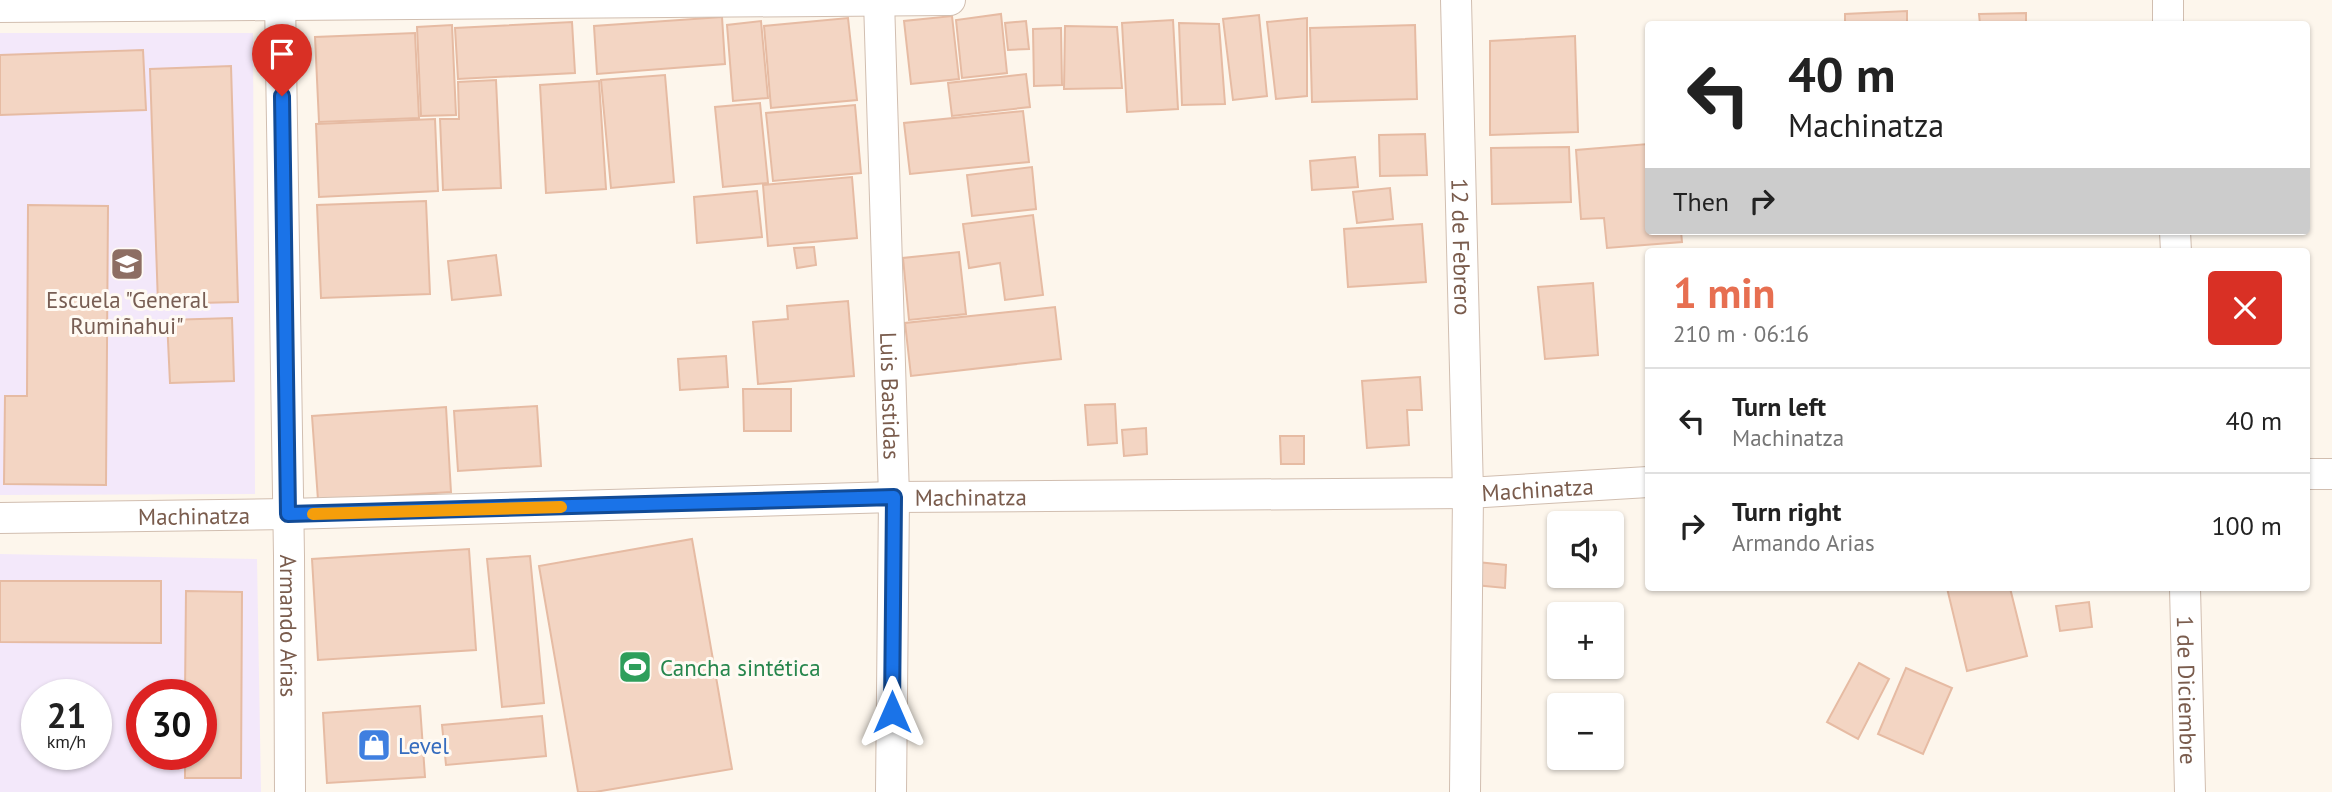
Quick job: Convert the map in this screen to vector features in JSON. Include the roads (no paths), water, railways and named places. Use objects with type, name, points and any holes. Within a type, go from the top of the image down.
[{"type":"street","points":[[0,6],[950,0]]},
{"type":"street","name":"12 de Febrero","points":[[1456,0],[1468,494],[1465,792]]},
{"type":"street","points":[[2168,0],[2168,21]]},
{"type":"street","name":"Luis Bastidas","points":[[879,1],[894,497],[891,792]]},
{"type":"street","name":"Armando Arias","points":[[280,3],[290,792]]},
{"type":"street","points":[[2310,474],[2332,474]]},
{"type":"street","name":"Machinatza","points":[[0,518],[288,514],[894,497],[1468,494],[1645,482]]},
{"type":"street","name":"1 de Diciembre","points":[[2185,591],[2190,792]]},
{"type":"place","name":"Escuela \"General Rumiñahui\"","points":[[127,264]]},
{"type":"place","name":"Cancha sintética","points":[[635,667]]},
{"type":"place","name":"Level","points":[[374,745]]}]
